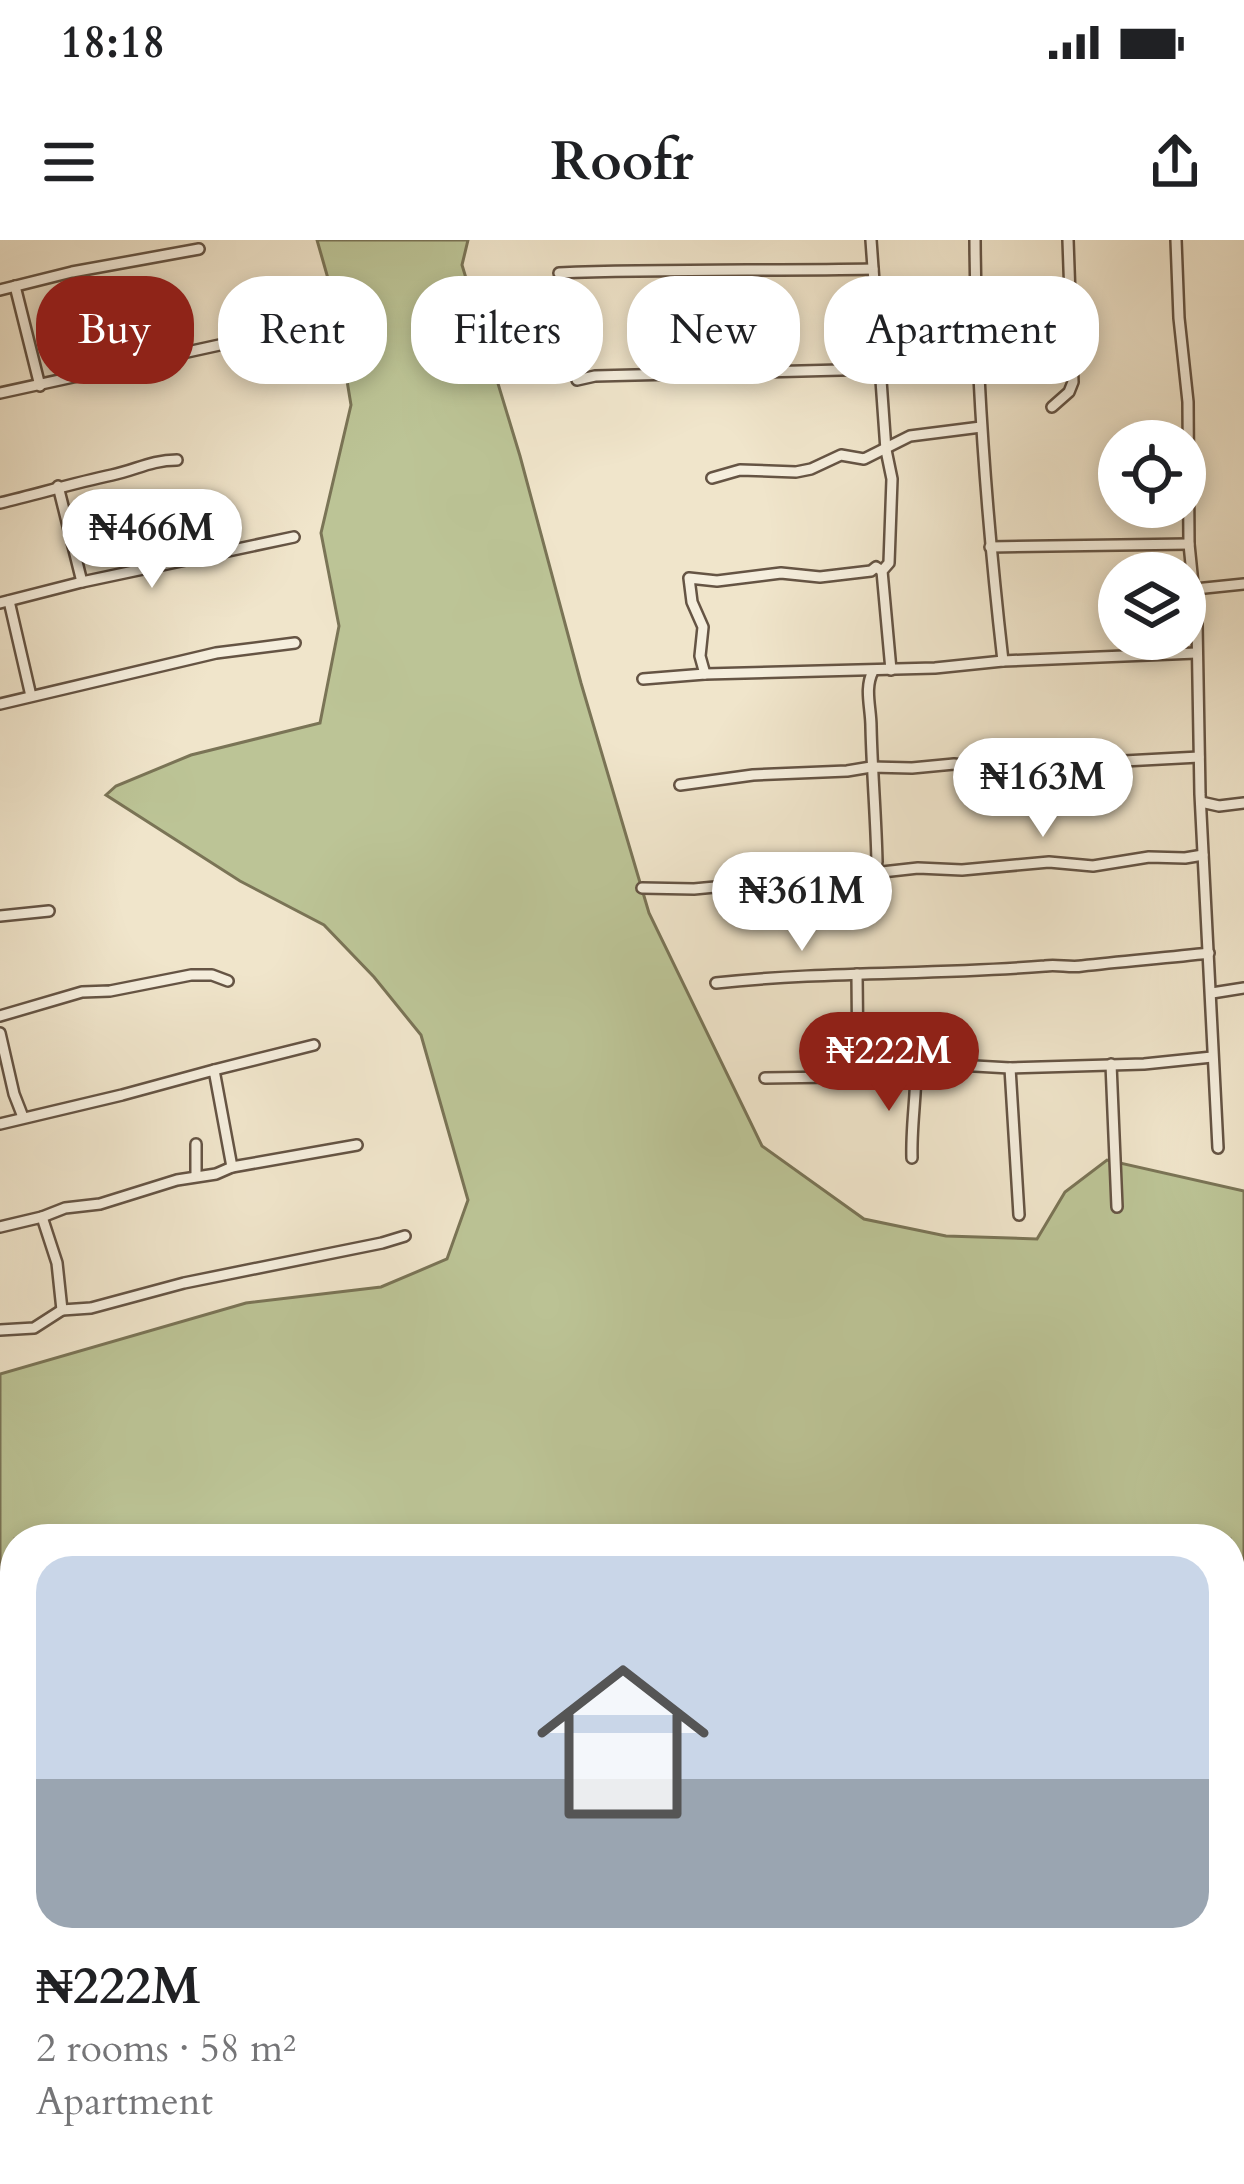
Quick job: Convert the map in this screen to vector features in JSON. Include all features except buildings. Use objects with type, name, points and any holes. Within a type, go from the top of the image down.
[{"type":"street","points":[[871,240],[873,276]]},
{"type":"street","points":[[975,240],[981,428],[1003,661]]},
{"type":"street","points":[[1052,407],[1070,392],[1073,382],[1068,240]]},
{"type":"street","points":[[1176,240],[1178,318],[1188,403],[1190,552]]},
{"type":"street","points":[[0,290],[199,249]]},
{"type":"street","points":[[559,273],[873,269]]},
{"type":"street","points":[[15,286],[40,386]]},
{"type":"street","points":[[0,393],[218,345]]},
{"type":"street","points":[[603,376],[824,370]]},
{"type":"street","points":[[881,384],[892,489],[889,563],[882,571],[891,670]]},
{"type":"street","points":[[712,478],[740,470],[811,470],[841,454],[864,459],[910,436],[981,428]]},
{"type":"street","points":[[0,503],[147,462],[177,460]]},
{"type":"street","points":[[58,486],[82,583]]},
{"type":"street","points":[[32,696],[4,602],[294,537]]},
{"type":"street","points":[[990,547],[1189,544]]},
{"type":"street","points":[[705,674],[700,656],[703,627],[692,602],[689,578],[716,581],[782,573],[820,577],[876,567],[882,571]]},
{"type":"street","points":[[1206,588],[1244,584]]},
{"type":"street","points":[[0,704],[216,653],[295,643]]},
{"type":"street","points":[[643,679],[1098,657]]},
{"type":"street","points":[[1196,660],[1218,1148]]},
{"type":"street","points":[[642,888],[694,889],[860,873],[872,867],[877,862],[868,685],[873,670]]},
{"type":"street","points":[[680,784],[871,767],[954,764],[994,768],[1199,757]]},
{"type":"street","points":[[1201,802],[1244,803]]},
{"type":"street","points":[[872,867],[882,872],[1048,862],[1093,866],[1203,855]]},
{"type":"street","points":[[0,916],[50,911]]},
{"type":"street","points":[[716,983],[770,977],[1080,967],[1209,953]]},
{"type":"street","points":[[857,974],[858,1074]]},
{"type":"street","points":[[0,1016],[82,992],[191,975],[227,981]]},
{"type":"street","points":[[1212,993],[1244,988]]},
{"type":"street","points":[[0,1033],[23,1117]]},
{"type":"street","points":[[0,1124],[314,1045]]},
{"type":"street","points":[[765,1078],[985,1065],[1144,1064],[1212,1057]]},
{"type":"street","points":[[1111,1064],[1117,1207]]},
{"type":"street","points":[[912,1159],[916,1068]]},
{"type":"street","points":[[1010,1068],[1019,1216]]},
{"type":"street","points":[[214,1070],[232,1166]]},
{"type":"street","points":[[196,1144],[196,1177]]},
{"type":"street","points":[[0,1227],[216,1174],[232,1166],[357,1144]]},
{"type":"street","points":[[42,1217],[56,1264],[62,1310]]},
{"type":"street","points":[[0,1330],[34,1328],[62,1310],[91,1308],[405,1236]]},
{"type":"green space","points":[[317,240],[468,240],[462,265],[465,276],[411,276],[411,384],[498,384],[649,913],[762,1146],[864,1219],[946,1236],[1037,1239],[1065,1192],[1107,1160],[1244,1191],[1244,1524],[0,1524],[0,1374],[246,1303],[381,1287],[447,1259],[468,1200],[421,1035],[374,977],[324,925],[240,881],[106,795],[116,786],[191,755],[320,723],[339,626],[321,533],[351,405],[348,384],[387,384],[387,276],[327,276]]}]
